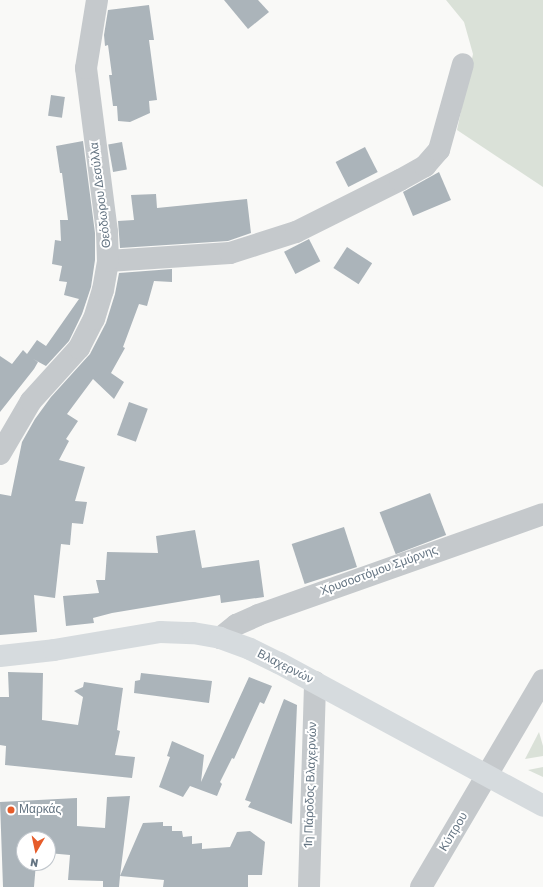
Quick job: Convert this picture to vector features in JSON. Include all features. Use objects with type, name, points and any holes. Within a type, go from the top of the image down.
[{"type":"main road","name":"Βλαχερνών","points":[[0,656],[54,650],[160,632],[193,632],[220,638],[263,655],[315,682],[543,806]]},
{"type":"street","name":"Θεόδωρου Δεσύλλα","points":[[0,454],[31,401],[74,355],[89,331],[103,290],[108,261],[107,232],[86,68],[97,0]]},
{"type":"street","points":[[108,261],[230,253],[296,232],[400,180],[425,166],[439,150],[463,64]]},
{"type":"street","name":"Χρυσοστόμου Σμύρνης","points":[[220,638],[236,625],[258,615],[543,514]]},
{"type":"street","name":"Κύπρου","points":[[421,887],[543,680]]},
{"type":"street","name":"1η Πάροδος Βλαχερνών","points":[[309,887],[315,682]]},
{"type":"shaded area","points":[[446,0],[543,0],[543,187],[457,130],[473,54],[464,22]]},
{"type":"shaded area","points":[[539,732],[543,746],[543,756],[525,759]]},
{"type":"shaded area","points":[[543,767],[543,777],[528,770]]},
{"type":"building","points":[[224,0],[258,0],[269,12],[248,29]]},
{"type":"building","points":[[149,5],[154,40],[149,40],[157,100],[149,101],[150,113],[130,122],[118,121],[117,106],[113,106],[109,75],[112,75],[108,45],[105,46],[104,35],[108,10]]},
{"type":"building","points":[[51,95],[65,97],[62,118],[48,116]]},
{"type":"building","points":[[83,141],[95,233],[95,260],[91,287],[82,314],[69,341],[46,366],[33,359],[38,362],[34,369],[0,412],[0,356],[12,364],[23,350],[27,354],[37,340],[46,346],[79,299],[64,295],[67,282],[59,281],[62,266],[52,264],[55,240],[61,241],[60,220],[68,220],[62,173],[60,173],[56,146]]},
{"type":"building","points":[[122,142],[127,170],[113,172],[108,144]]},
{"type":"building","points":[[365,147],[378,172],[348,187],[336,162]]},
{"type":"building","points":[[439,172],[451,200],[413,216],[403,192]]},
{"type":"building","points":[[156,194],[157,208],[247,199],[251,233],[228,241],[120,248],[118,221],[134,220],[131,195]]},
{"type":"building","points":[[309,239],[320,261],[295,274],[284,252]]},
{"type":"building","points":[[347,247],[372,263],[359,284],[333,268]]},
{"type":"building","points":[[172,269],[172,282],[154,281],[147,306],[139,304],[123,347],[125,348],[111,373],[124,382],[114,399],[93,379],[67,414],[78,421],[66,439],[69,441],[59,460],[85,467],[75,501],[87,502],[83,524],[72,523],[70,545],[61,544],[55,598],[34,595],[37,632],[0,635],[0,494],[11,496],[22,442],[35,419],[51,397],[90,354],[106,323],[115,294],[119,273]]},
{"type":"building","points":[[129,402],[148,409],[136,442],[117,435]]},
{"type":"building","points":[[430,493],[446,535],[396,554],[380,512]]},
{"type":"building","points":[[344,527],[357,567],[305,584],[292,544]]},
{"type":"building","points":[[195,530],[202,568],[259,560],[264,597],[221,603],[220,595],[112,613],[93,618],[94,623],[66,626],[63,596],[99,593],[96,580],[105,580],[107,552],[158,553],[156,536]]},
{"type":"building","points":[[8,672],[43,673],[42,720],[78,725],[83,697],[74,691],[83,687],[84,682],[123,688],[117,730],[120,731],[115,755],[135,757],[132,778],[5,765],[6,746],[0,745],[0,697],[9,697]]},
{"type":"building","points":[[141,673],[212,681],[209,703],[134,693],[135,681],[140,680]]},
{"type":"building","points":[[249,677],[272,686],[264,704],[260,702],[234,759],[232,758],[220,782],[222,784],[217,796],[190,786],[183,797],[159,787],[170,757],[167,756],[172,741],[204,755],[201,782]]},
{"type":"building","points":[[284,699],[297,705],[292,824],[248,807],[251,802],[245,800]]},
{"type":"building","points":[[130,796],[119,887],[103,887],[103,881],[68,880],[70,855],[56,854],[56,831],[16,831],[16,871],[35,871],[34,887],[3,887],[0,802],[77,798],[77,826],[105,828],[107,797]]},
{"type":"building","points":[[163,822],[163,826],[172,826],[172,831],[182,831],[183,837],[192,836],[192,844],[202,843],[202,849],[230,847],[237,832],[250,831],[265,842],[262,875],[248,875],[248,887],[163,887],[164,880],[120,876],[143,823]]},
{"type":"place","name":"Μαρκάς","points":[[11,810]]}]
